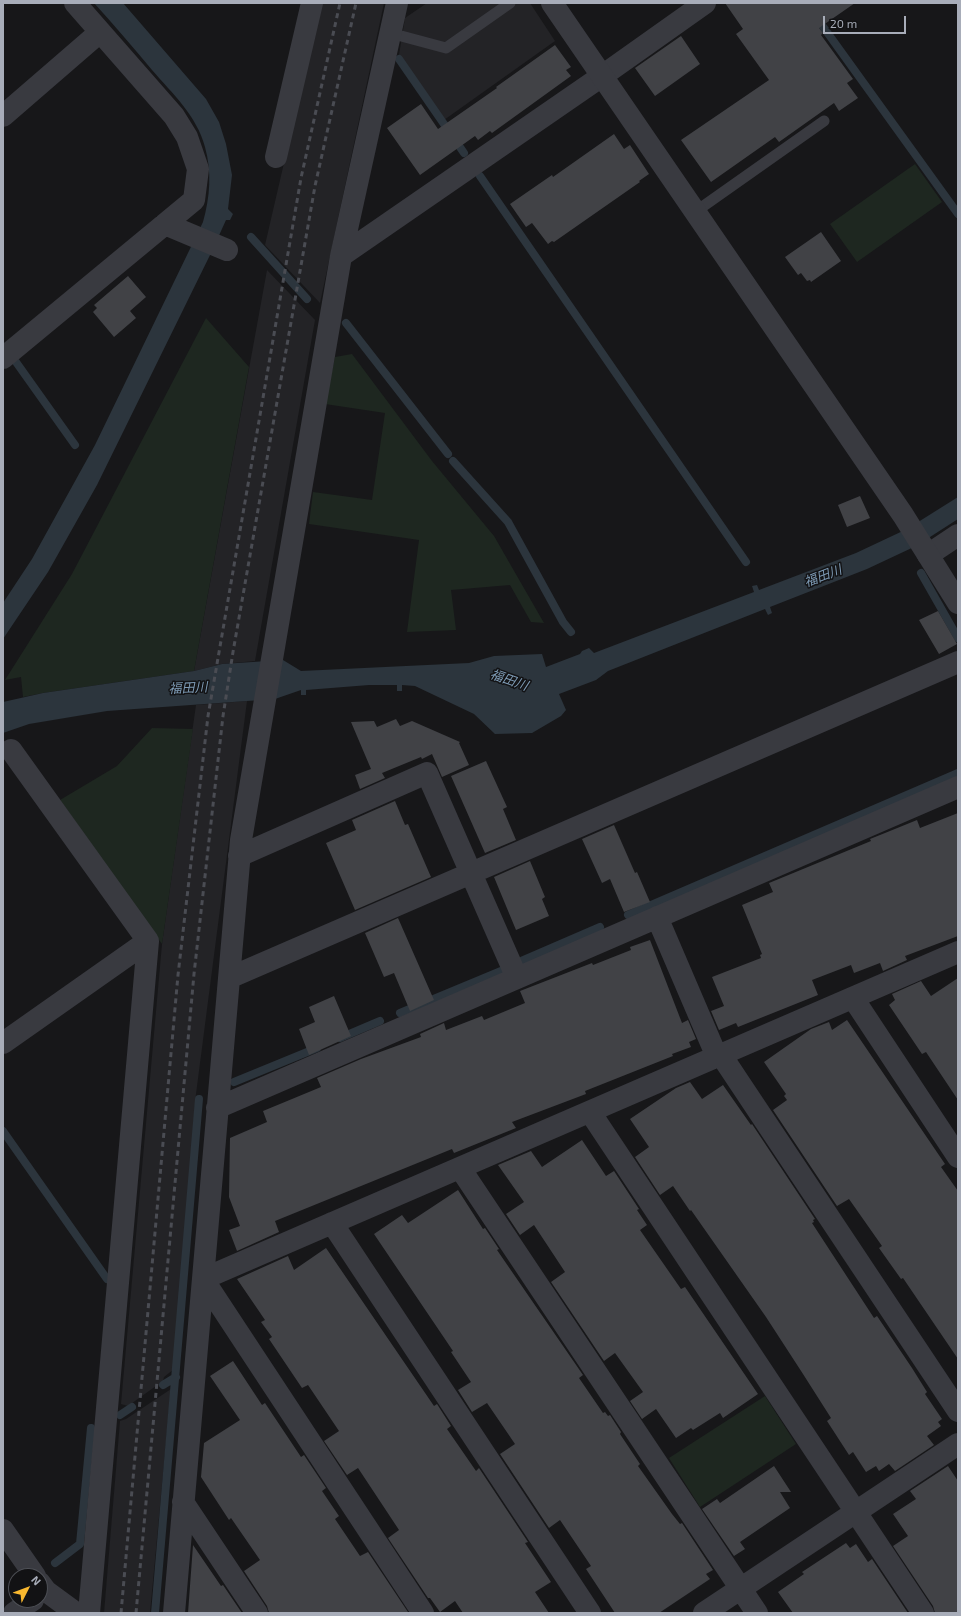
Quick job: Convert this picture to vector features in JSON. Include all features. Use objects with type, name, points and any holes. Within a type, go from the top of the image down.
[{"type":"street","points":[[3,358],[194,200],[198,169],[187,137],[174,116],[74,3]]},
{"type":"street","points":[[276,157],[312,3]]},
{"type":"street","points":[[174,1613],[241,840],[341,256],[396,3]]},
{"type":"street","points":[[552,3],[903,515],[958,603]]},
{"type":"street","points":[[341,256],[705,3]]},
{"type":"street","points":[[3,116],[100,32]]},
{"type":"street","points":[[165,224],[224,249]]},
{"type":"street","points":[[928,554],[958,535]]},
{"type":"street","points":[[228,978],[958,662]]},
{"type":"street","points":[[11,750],[148,941],[89,1613]]},
{"type":"street","points":[[239,856],[427,773],[517,978]]},
{"type":"street","points":[[217,1108],[958,787]]},
{"type":"street","points":[[657,917],[719,1056],[958,1410]]},
{"type":"street","points":[[3,1043],[148,941]]},
{"type":"street","points":[[203,1279],[958,952]]},
{"type":"street","points":[[853,998],[958,1157]]},
{"type":"street","points":[[590,1112],[923,1613]]},
{"type":"street","points":[[460,1168],[757,1613]]},
{"type":"street","points":[[332,1223],[590,1613]]},
{"type":"street","points":[[203,1279],[423,1613]]},
{"type":"street","points":[[704,1613],[958,1444]]},
{"type":"street","points":[[183,1502],[257,1613]]},
{"type":"street","points":[[3,1530],[26,1568]]},
{"type":"street","points":[[48,1595],[76,1613]]},
{"type":"lane","points":[[390,33],[446,48],[510,3]]},
{"type":"lane","points":[[695,212],[824,121]]},
{"type":"shaded area","points":[[321,3],[384,3],[320,303],[265,245]]},
{"type":"shaded area","points":[[427,3],[530,3],[555,41],[444,120],[399,55],[405,18]]},
{"type":"shaded area","points":[[915,164],[942,202],[857,262],[830,224]]},
{"type":"shaded area","points":[[267,270],[315,320],[255,661],[222,664],[194,671]]},
{"type":"shaded area","points":[[206,318],[249,367],[194,671],[23,697],[21,677],[5,680],[72,574]]},
{"type":"shaded area","points":[[352,354],[432,461],[494,536],[544,623],[531,622],[510,585],[451,590],[456,630],[407,632],[419,540],[309,524],[313,492],[372,500],[385,413],[325,404],[335,357]]},
{"type":"shaded area","points":[[247,701],[196,1094],[174,1369],[164,1377],[163,1381],[128,1406],[121,1404],[162,944],[196,705]]},
{"type":"shaded area","points":[[152,728],[193,729],[162,944],[60,800],[117,766]]},
{"type":"shaded area","points":[[171,1389],[150,1613],[104,1613],[120,1421],[126,1419]]},
{"type":"shaded area","points":[[765,1396],[796,1444],[700,1507],[669,1458]]},
{"type":"water","points":[[94,3],[123,3],[206,99],[219,122],[226,144],[232,175],[228,209],[233,214],[230,220],[226,220],[97,485],[48,572],[3,639],[3,603],[32,559],[95,445],[203,222],[209,194],[209,166],[205,147],[190,115]]},
{"type":"water","name":"福田川","points":[[958,497],[958,519],[916,546],[867,569],[770,607],[772,613],[768,615],[765,609],[608,671],[596,680],[559,694],[566,710],[561,716],[532,733],[495,734],[474,714],[415,686],[402,685],[402,691],[397,691],[397,685],[369,685],[306,690],[306,695],[301,695],[301,690],[275,699],[107,711],[29,724],[3,733],[3,702],[43,693],[194,671],[222,664],[283,660],[301,671],[469,663],[494,656],[542,654],[546,667],[580,654],[582,651],[589,648],[594,653],[754,592],[752,586],[757,585],[759,590],[856,553],[907,529]]},
{"type":"building","points":[[725,3],[855,3],[819,28],[823,33],[821,35],[853,79],[847,83],[858,98],[839,111],[834,103],[779,142],[775,137],[711,182],[681,140],[769,80],[736,34],[743,29]]},
{"type":"building","points":[[681,36],[700,64],[655,96],[635,68]]},
{"type":"building","points":[[555,45],[571,67],[566,70],[571,76],[492,133],[490,131],[478,140],[475,136],[420,175],[387,128],[421,104],[438,129]]},
{"type":"building","points":[[614,134],[624,149],[630,145],[649,174],[639,181],[640,182],[554,242],[552,241],[548,244],[532,223],[526,227],[510,204],[552,175],[553,177]]},
{"type":"building","points":[[821,232],[841,261],[811,282],[810,280],[807,281],[801,273],[798,275],[785,257]]},
{"type":"building","points":[[128,276],[146,297],[130,311],[136,318],[114,337],[93,312],[97,308],[94,305]]},
{"type":"building","points":[[860,496],[870,518],[847,527],[838,505]]},
{"type":"building","points":[[938,611],[957,644],[939,654],[919,620]]},
{"type":"building","points":[[396,719],[400,726],[412,721],[460,742],[459,743],[469,765],[442,777],[432,754],[382,773],[385,778],[360,789],[355,775],[371,769],[351,722],[374,721],[377,727]]},
{"type":"building","points":[[486,761],[507,807],[503,809],[516,840],[485,853],[451,776]]},
{"type":"building","points":[[395,801],[405,825],[408,824],[431,877],[355,910],[326,843],[356,830],[352,820]]},
{"type":"building","points":[[958,813],[958,936],[905,956],[907,960],[883,971],[880,963],[854,973],[851,965],[812,980],[818,995],[738,1027],[736,1023],[719,1030],[711,1011],[724,1006],[712,977],[761,958],[760,955],[762,954],[742,905],[773,892],[769,883],[871,841],[870,839],[917,820],[920,828]]},
{"type":"building","points":[[614,825],[635,873],[637,872],[650,902],[624,912],[610,879],[602,883],[582,839]]},
{"type":"building","points":[[530,861],[545,897],[542,899],[549,916],[516,930],[494,877]]},
{"type":"building","points":[[398,918],[434,1000],[410,1011],[394,973],[384,977],[365,933]]},
{"type":"building","points":[[650,940],[682,1023],[688,1020],[696,1039],[689,1042],[691,1047],[672,1054],[673,1056],[585,1091],[586,1094],[512,1122],[516,1128],[454,1153],[452,1149],[275,1221],[279,1232],[237,1251],[229,1230],[240,1226],[229,1197],[230,1138],[267,1122],[263,1111],[321,1087],[317,1078],[361,1059],[421,1037],[420,1034],[444,1023],[446,1030],[482,1016],[484,1020],[525,1003],[520,991],[592,963],[593,965],[631,950],[630,947]]},
{"type":"building","points":[[958,978],[958,1100],[926,1052],[922,1054],[889,1005],[895,1000],[892,994],[921,981],[931,996]]},
{"type":"building","points":[[334,996],[351,1036],[309,1055],[299,1029],[315,1022],[309,1007]]},
{"type":"building","points":[[847,1020],[945,1164],[941,1167],[958,1191],[958,1359],[903,1278],[901,1279],[879,1248],[882,1246],[849,1199],[837,1206],[773,1110],[787,1100],[784,1096],[786,1094],[764,1062],[811,1029],[829,1022],[832,1030]]},
{"type":"building","points":[[690,1082],[702,1099],[723,1085],[751,1125],[752,1124],[815,1219],[812,1223],[874,1318],[877,1316],[912,1368],[927,1392],[925,1394],[942,1419],[938,1422],[941,1426],[927,1436],[934,1445],[895,1471],[889,1464],[879,1471],[876,1466],[866,1472],[853,1452],[849,1455],[827,1421],[831,1418],[803,1374],[766,1317],[691,1210],[690,1211],[673,1186],[660,1195],[635,1157],[649,1147],[630,1119],[676,1088]]},
{"type":"building","points":[[582,1140],[606,1176],[614,1171],[639,1209],[637,1210],[647,1225],[640,1230],[681,1289],[685,1287],[758,1394],[723,1418],[720,1413],[693,1430],[691,1428],[676,1438],[656,1409],[642,1419],[630,1401],[643,1392],[615,1353],[604,1361],[551,1282],[565,1272],[534,1225],[520,1235],[506,1214],[524,1202],[498,1165],[531,1151],[542,1167]]},
{"type":"building","points":[[458,1190],[483,1229],[485,1228],[499,1249],[497,1250],[583,1375],[579,1378],[603,1413],[605,1412],[608,1416],[610,1415],[621,1432],[620,1434],[640,1464],[638,1466],[672,1514],[680,1524],[682,1523],[713,1570],[706,1574],[710,1579],[659,1613],[615,1613],[586,1569],[591,1566],[560,1520],[549,1528],[500,1454],[515,1444],[487,1403],[472,1412],[458,1390],[471,1382],[451,1352],[453,1351],[374,1234],[402,1215],[408,1223]]},
{"type":"building","points":[[326,1248],[434,1406],[437,1404],[451,1426],[447,1429],[476,1471],[479,1468],[528,1542],[525,1543],[551,1582],[535,1592],[549,1613],[463,1613],[455,1601],[440,1612],[430,1598],[428,1598],[388,1538],[399,1530],[358,1468],[347,1475],[324,1441],[339,1431],[308,1385],[302,1388],[269,1339],[272,1337],[261,1322],[265,1320],[237,1279],[288,1256],[294,1270]]},
{"type":"building","points":[[233,1361],[262,1405],[265,1403],[301,1457],[304,1455],[326,1488],[322,1491],[339,1516],[335,1519],[360,1556],[368,1552],[408,1612],[269,1613],[267,1606],[244,1571],[260,1560],[231,1518],[229,1520],[201,1477],[204,1443],[240,1420],[210,1376]]},
{"type":"building","points":[[774,1466],[791,1492],[780,1492],[790,1508],[740,1542],[745,1549],[734,1556],[702,1509],[717,1499],[720,1503]]},
{"type":"building","points":[[948,1466],[958,1481],[958,1613],[935,1613],[933,1606],[893,1546],[908,1536],[893,1514],[916,1499],[910,1491]]},
{"type":"building","points":[[846,1543],[850,1548],[856,1544],[868,1562],[872,1559],[908,1613],[793,1613],[778,1592],[804,1574],[802,1572]]},
{"type":"building","points":[[193,1545],[221,1586],[223,1585],[242,1613],[188,1613]]},
{"type":"waterway","points":[[806,3],[958,214]]},
{"type":"waterway","points":[[399,59],[464,153]]},
{"type":"waterway","points":[[480,176],[746,562]]},
{"type":"waterway","points":[[251,237],[307,299]]},
{"type":"waterway","points":[[346,323],[448,454]]},
{"type":"waterway","points":[[16,362],[75,445]]},
{"type":"waterway","points":[[453,461],[508,522],[563,622],[571,632]]},
{"type":"waterway","points":[[921,573],[958,638]]},
{"type":"waterway","points":[[628,915],[958,773]]},
{"type":"waterway","points":[[519,962],[600,927]]},
{"type":"waterway","points":[[400,1013],[501,971]]},
{"type":"waterway","points":[[340,1038],[380,1021]]},
{"type":"waterway","points":[[234,1082],[317,1048]]},
{"type":"waterway","points":[[155,1613],[199,1099]]},
{"type":"waterway","points":[[3,1131],[107,1279]]},
{"type":"waterway","points":[[163,1385],[176,1377]]},
{"type":"waterway","points":[[120,1415],[132,1407]]},
{"type":"waterway","points":[[55,1563],[80,1544],[91,1428]]},
{"type":"railway","points":[[121,1613],[178,975],[208,716],[301,178],[340,3]]},
{"type":"railway","points":[[136,1613],[194,974],[223,716],[315,186],[356,3]]}]
